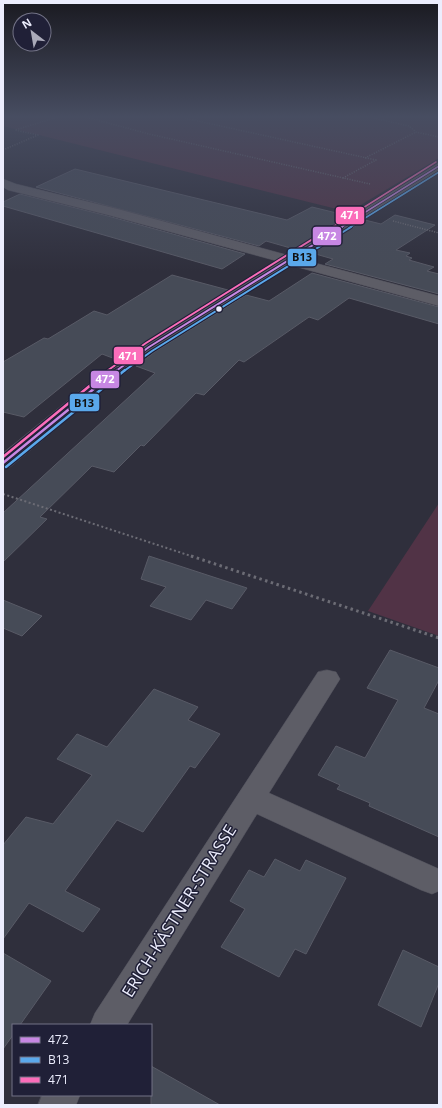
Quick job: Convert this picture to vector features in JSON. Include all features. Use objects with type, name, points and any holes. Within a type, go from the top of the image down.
[{"type":"street","points":[[3,463],[108,377],[149,347],[361,213],[436,168]]},
{"type":"street","points":[[6,187],[289,259],[439,301]]},
{"type":"street","name":"ERICH-KÄSTNER-STRASSE","points":[[108,1024],[327,679]]},
{"type":"street","points":[[251,798],[432,880]]},
{"type":"street","points":[[56,1105],[61,1096]]},
{"type":"path","points":[[298,168],[343,178],[362,168]]},
{"type":"path","points":[[361,213],[439,233]]},
{"type":"path","points":[[3,494],[439,638]]},
{"type":"shaded area","points":[[171,168],[423,168],[349,212]]},
{"type":"shaded area","points":[[439,503],[439,636],[368,611]]},
{"type":"building","points":[[75,169],[287,220],[312,207],[349,216],[294,249],[266,241],[259,246],[36,187]]},
{"type":"building","points":[[20,194],[108,216],[245,254],[222,269],[3,206],[3,202]]},
{"type":"building","points":[[395,215],[435,225],[396,250],[410,253],[406,256],[412,258],[409,260],[434,267],[427,271],[439,274],[439,294],[325,264],[333,259],[312,253],[365,220],[381,224]]},
{"type":"building","points":[[312,273],[439,307],[439,324],[349,298],[318,320],[309,317],[244,362],[239,360],[204,395],[196,393],[144,446],[141,445],[114,472],[92,466],[40,517],[47,519],[3,562],[3,513],[155,373],[136,366],[156,351],[246,295],[269,301]]},
{"type":"building","points":[[172,275],[228,290],[118,360],[102,354],[24,417],[3,412],[3,362],[44,338],[48,339],[94,311],[107,315]]},
{"type":"building","points":[[149,556],[247,588],[232,609],[206,600],[191,620],[150,606],[166,587],[141,579]]},
{"type":"building","points":[[3,600],[42,616],[22,636],[3,628]]},
{"type":"building","points":[[390,650],[439,668],[439,680],[424,708],[439,714],[439,837],[369,806],[370,803],[337,789],[340,785],[318,775],[336,746],[365,758],[398,700],[367,688]]},
{"type":"building","points":[[154,689],[198,707],[188,720],[220,734],[195,768],[190,766],[143,832],[117,820],[65,891],[100,909],[83,932],[29,903],[3,939],[3,845],[26,817],[53,824],[92,775],[57,759],[77,734],[107,747]]},
{"type":"building","points":[[275,859],[300,871],[306,860],[346,878],[306,954],[295,949],[279,977],[221,947],[245,909],[230,901],[249,870],[264,877]]},
{"type":"building","points":[[403,950],[439,967],[439,983],[421,1027],[378,1005]]},
{"type":"building","points":[[3,953],[51,981],[21,1024],[12,1024],[12,1036],[3,1049]]},
{"type":"building","points":[[152,1067],[220,1105],[151,1105]]},
{"type":"transit line","name":"471","points":[[3,457],[105,373],[146,343],[427,168]]},
{"type":"transit line","name":"472","points":[[3,463],[108,377],[149,347],[436,168]]},
{"type":"transit line","name":"B13","points":[[6,467],[111,381],[152,351],[439,172]]}]
